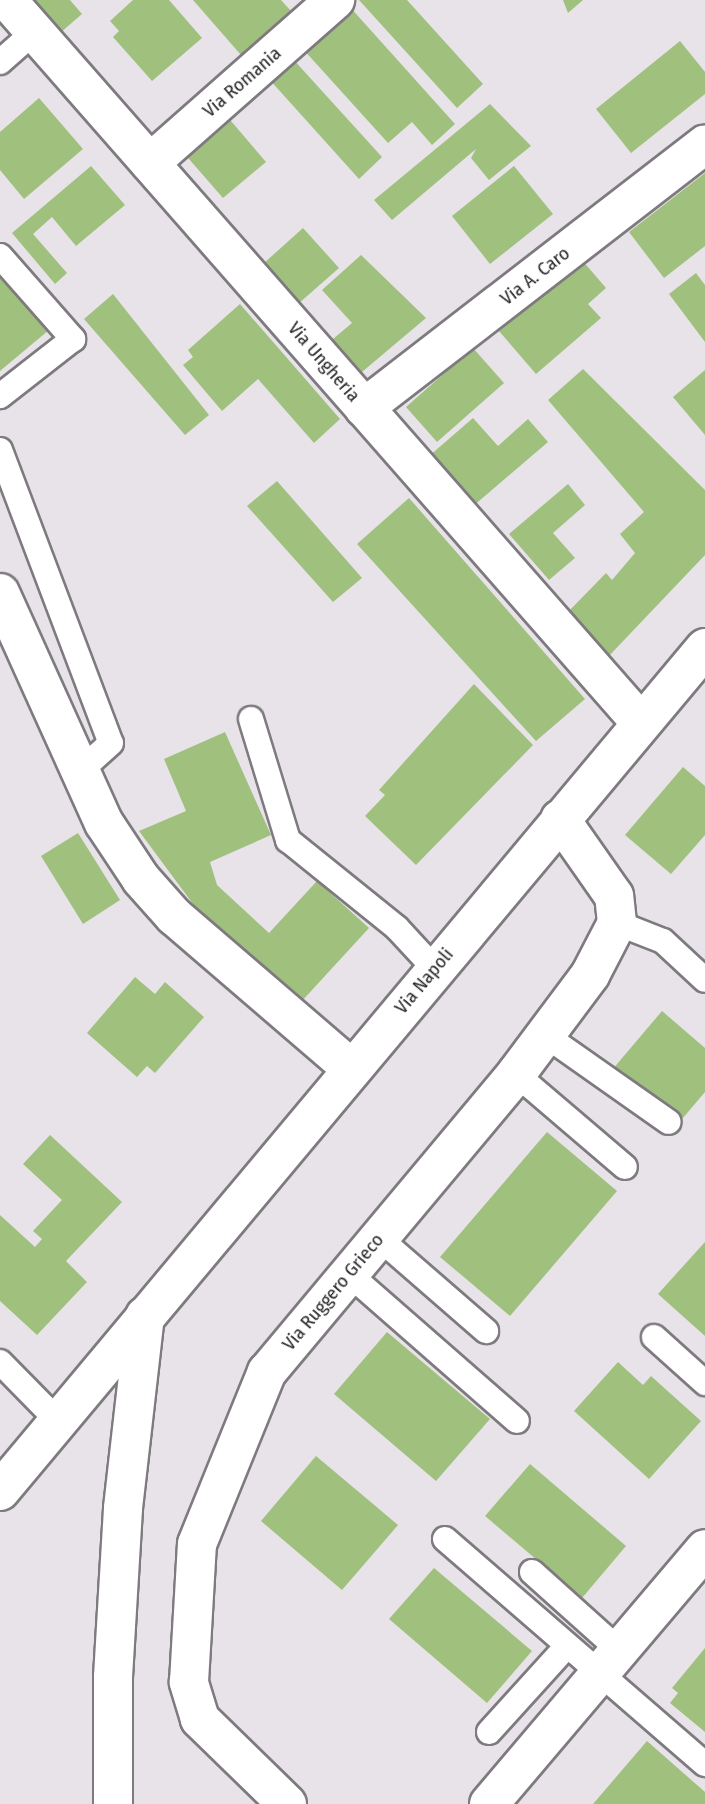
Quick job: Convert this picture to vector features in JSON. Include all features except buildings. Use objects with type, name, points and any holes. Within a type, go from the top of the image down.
[{"type":"street","name":"Via Ungheria","points":[[7,0],[640,723]]},
{"type":"street","name":"Via Romania","points":[[149,163],[335,0]]},
{"type":"street","name":"Via A. Caro","points":[[364,408],[705,144]]},
{"type":"street","points":[[0,593],[104,823],[149,888],[352,1069]]},
{"type":"street","name":"Via Napoli","points":[[0,1491],[705,648]]},
{"type":"street","points":[[560,819],[614,896],[617,923]]},
{"type":"street","name":"Via Ruggero Grieco","points":[[287,1804],[200,1719],[189,1682],[197,1544],[267,1372],[516,1074],[590,975],[617,923]]},
{"type":"street","points":[[113,1804],[113,1677],[123,1508],[145,1316]]},
{"type":"street","points":[[489,1804],[609,1663],[702,1560]]},
{"type":"lane","points":[[0,62],[34,32]]},
{"type":"lane","points":[[0,256],[73,338],[0,396]]},
{"type":"lane","points":[[0,450],[111,743],[81,770]]},
{"type":"lane","points":[[251,719],[288,839],[397,928],[435,969]]},
{"type":"lane","points":[[617,923],[663,941],[705,980]]},
{"type":"lane","points":[[545,1035],[668,1122]]},
{"type":"lane","points":[[516,1074],[625,1167]]},
{"type":"lane","points":[[379,1238],[486,1331]]},
{"type":"lane","points":[[349,1274],[517,1421]]},
{"type":"lane","points":[[654,1337],[705,1383]]},
{"type":"lane","points":[[0,1362],[58,1421]]},
{"type":"lane","points":[[445,1539],[566,1647],[609,1663]]},
{"type":"lane","points":[[532,1572],[609,1663],[705,1764]]},
{"type":"lane","points":[[489,1732],[566,1647]]}]
